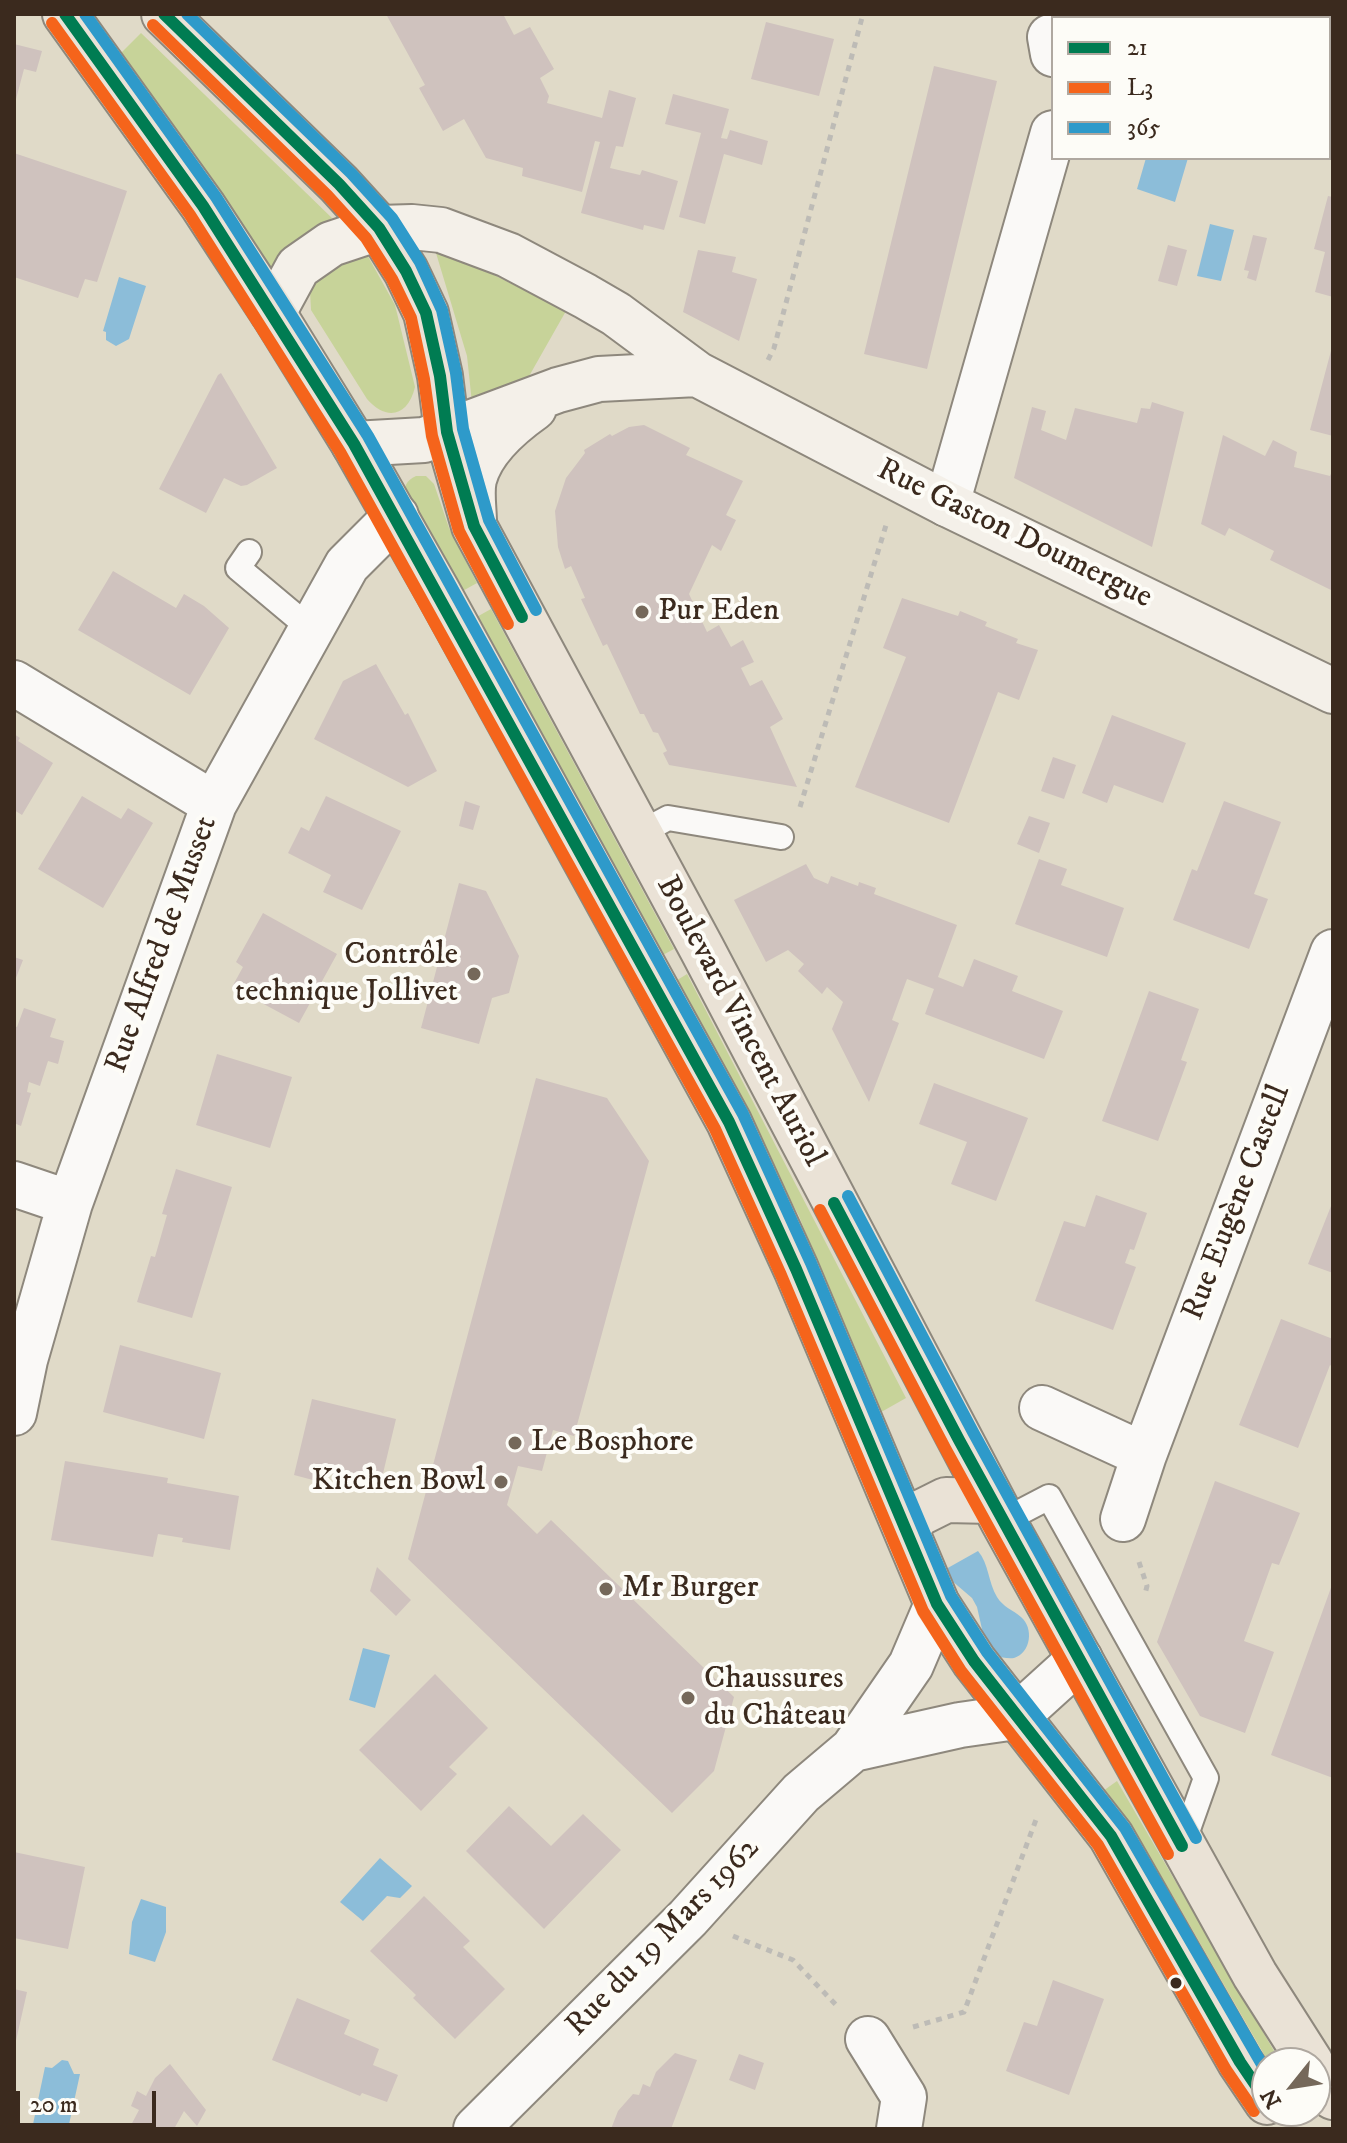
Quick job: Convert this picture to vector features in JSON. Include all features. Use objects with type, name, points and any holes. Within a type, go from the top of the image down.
[{"type":"main road","points":[[65,14],[203,206],[354,444]]},
{"type":"main road","points":[[164,14],[339,184],[379,228]]},
{"type":"main road","name":"Boulevard Vincent Auriol","points":[[379,228],[406,271],[426,313],[440,376],[447,432],[474,526],[640,833],[997,1511],[1255,1975],[1301,2047]]},
{"type":"main road","name":"Boulevard Vincent Auriol","points":[[354,444],[729,1122],[796,1269],[937,1604],[974,1661],[1111,1836],[1251,2078]]},
{"type":"main road","points":[[907,1532],[916,1515],[946,1500],[997,1511]]},
{"type":"street","points":[[947,504],[1051,140]]},
{"type":"street","name":"Rue Gaston Doumergue","points":[[273,313],[298,267],[331,244],[379,228],[441,230],[508,255],[616,314],[697,374],[947,504],[1333,691]]},
{"type":"street","name":"Rue Gaston Doumergue","points":[[354,444],[424,440],[558,390],[599,379],[697,374]]},
{"type":"street","points":[[474,526],[474,480],[484,457],[513,423],[558,390]]},
{"type":"street","name":"Rue Alfred de Musset","points":[[14,1413],[25,1360],[70,1203],[214,804],[347,565],[396,516]]},
{"type":"street","points":[[14,683],[214,804]]},
{"type":"street","name":"Rue Eugène Castell","points":[[1123,1519],[1144,1455],[1333,952]]},
{"type":"street","points":[[14,1184],[70,1203]]},
{"type":"street","points":[[1042,1408],[1144,1455]]},
{"type":"street","name":"Rue du 19 Mars 1962","points":[[476,2129],[688,1918],[801,1793],[853,1749],[911,1665],[937,1604]]},
{"type":"street","points":[[1016,1717],[1080,1659]]},
{"type":"street","name":"Rue du 19 Mars 1962","points":[[853,1749],[960,1725],[1016,1717]]},
{"type":"street","points":[[868,2039],[904,2097],[899,2129]]},
{"type":"lane","points":[[249,552],[238,568],[312,630]]},
{"type":"lane","points":[[640,833],[668,818],[781,837]]},
{"type":"lane","points":[[997,1511],[1049,1497],[1206,1778],[1182,1846]]},
{"type":"path","points":[[750,400],[774,348],[863,14]]},
{"type":"path","points":[[781,837],[802,803],[900,479]]},
{"type":"path","points":[[688,1918],[793,1960],[868,2039],[964,2012],[1035,1818],[1042,1812]]},
{"type":"green space","points":[[141,33],[332,218],[297,241],[266,274],[117,57]]},
{"type":"green space","points":[[365,251],[395,305],[415,387],[407,405],[396,412],[382,411],[367,399],[311,310],[310,291],[320,274]]},
{"type":"green space","points":[[436,253],[474,265],[566,311],[528,378],[472,403],[467,356]]},
{"type":"green space","points":[[416,476],[426,476],[434,484],[449,528],[477,583],[459,593],[405,497],[406,484]]},
{"type":"green space","points":[[491,609],[674,949],[659,957],[473,619]]},
{"type":"green space","points":[[687,974],[906,1398],[876,1415],[799,1216],[674,982]]},
{"type":"green space","points":[[1117,1781],[1272,2047],[1260,2047],[1173,1896],[1103,1791]]},
{"type":"water","points":[[1145,160],[1187,160],[1175,202],[1137,189]]},
{"type":"water","points":[[1210,224],[1234,230],[1221,281],[1197,276]]},
{"type":"water","points":[[119,277],[146,286],[129,339],[116,346],[106,340],[106,332],[103,331]]},
{"type":"water","points":[[978,1551],[997,1597],[1028,1627],[1027,1646],[1014,1658],[995,1656],[984,1638],[972,1598],[951,1580],[946,1569]]},
{"type":"water","points":[[363,1648],[390,1655],[375,1708],[349,1700]]},
{"type":"water","points":[[380,1858],[412,1886],[400,1898],[387,1896],[363,1921],[340,1902]]},
{"type":"water","points":[[141,1899],[166,1907],[166,1932],[155,1962],[129,1954],[132,1922]]},
{"type":"water","points":[[62,2060],[68,2061],[74,2074],[80,2074],[68,2129],[32,2129],[45,2067],[52,2068]]},
{"type":"building","points":[[386,14],[503,14],[514,35],[530,27],[554,69],[540,78],[549,96],[547,103],[602,118],[609,90],[636,98],[623,147],[616,146],[610,168],[640,175],[642,170],[678,181],[664,230],[644,225],[643,230],[581,213],[600,142],[595,141],[582,192],[522,176],[523,168],[486,158],[464,119],[443,131],[419,88],[425,85]]},
{"type":"building","points":[[766,22],[834,39],[819,96],[751,79]]},
{"type":"building","points":[[14,44],[42,51],[36,72],[24,69],[15,103]]},
{"type":"building","points":[[934,66],[997,81],[927,369],[864,354]]},
{"type":"building","points":[[673,94],[729,109],[721,138],[727,139],[730,130],[768,141],[762,165],[724,154],[705,224],[679,217],[701,133],[665,124]]},
{"type":"building","points":[[14,153],[127,191],[97,282],[85,279],[78,298],[14,277]]},
{"type":"building","points":[[1328,196],[1333,197],[1333,297],[1315,292],[1325,252],[1314,249]]},
{"type":"building","points":[[1253,235],[1267,238],[1256,281],[1247,278],[1249,271],[1244,270]]},
{"type":"building","points":[[1168,245],[1187,250],[1177,286],[1158,281]]},
{"type":"building","points":[[698,250],[736,257],[732,272],[757,279],[739,341],[683,312]]},
{"type":"building","points":[[1333,347],[1333,436],[1310,430]]},
{"type":"building","points":[[221,373],[277,468],[247,485],[241,486],[224,478],[206,513],[159,489]]},
{"type":"building","points":[[1152,402],[1184,412],[1152,547],[1014,478],[1032,407],[1046,411],[1041,430],[1066,440],[1075,408],[1137,423],[1141,408],[1150,409]]},
{"type":"building","name":"Pur Eden","points":[[644,425],[690,448],[686,455],[743,481],[726,515],[736,520],[721,551],[712,545],[689,594],[707,632],[719,625],[731,647],[743,640],[754,662],[741,668],[750,686],[762,680],[783,719],[770,727],[797,787],[669,765],[663,753],[667,751],[658,733],[653,732],[644,714],[640,714],[607,644],[603,646],[581,599],[585,598],[571,566],[565,569],[558,547],[555,511],[566,478],[585,453],[584,450],[610,434],[612,436],[629,427]]},
{"type":"building","points":[[1223,435],[1265,456],[1273,440],[1297,452],[1294,467],[1330,476],[1333,469],[1333,591],[1270,560],[1274,551],[1229,528],[1225,536],[1201,524]]},
{"type":"building","points":[[113,571],[176,608],[184,594],[204,606],[229,628],[190,695],[78,630]]},
{"type":"building","points":[[902,598],[958,616],[960,611],[987,622],[985,626],[1018,639],[1016,643],[1038,650],[1019,700],[998,692],[949,823],[855,787],[906,657],[883,648]]},
{"type":"building","points":[[376,664],[405,715],[408,713],[437,771],[408,787],[314,739],[343,681]]},
{"type":"building","points":[[1112,715],[1186,743],[1163,803],[1114,785],[1107,803],[1082,793]]},
{"type":"building","points":[[14,734],[20,738],[18,741],[53,763],[22,815],[14,810]]},
{"type":"building","points":[[1053,757],[1076,765],[1064,799],[1041,791]]},
{"type":"building","points":[[82,796],[121,819],[128,808],[153,823],[103,908],[38,869]]},
{"type":"building","points":[[326,796],[401,831],[362,910],[323,892],[331,875],[288,853],[301,827],[309,831]]},
{"type":"building","points":[[465,801],[480,806],[473,830],[459,826]]},
{"type":"building","points":[[1224,801],[1281,822],[1254,894],[1268,899],[1249,949],[1173,920],[1192,869],[1197,871]]},
{"type":"building","points":[[1029,816],[1050,823],[1039,853],[1017,844]]},
{"type":"building","points":[[1039,859],[1067,869],[1061,885],[1124,908],[1107,957],[1015,924]]},
{"type":"building","points":[[806,864],[814,878],[828,884],[831,876],[858,886],[859,882],[876,888],[874,894],[957,925],[938,977],[963,987],[974,959],[1018,976],[1012,991],[1063,1011],[1044,1059],[925,1014],[934,989],[907,979],[892,1020],[899,1023],[869,1102],[832,1029],[843,1002],[827,987],[822,994],[798,971],[804,964],[788,950],[766,962],[734,900]]},
{"type":"building","name":"Contrôle technique Jollivet","points":[[459,883],[486,891],[519,956],[509,993],[492,998],[479,1044],[421,1028]]},
{"type":"building","points":[[263,913],[337,954],[299,1023],[232,987],[243,967],[236,962]]},
{"type":"building","points":[[14,957],[23,960],[14,983]]},
{"type":"building","points":[[1149,991],[1199,1009],[1181,1060],[1187,1062],[1158,1141],[1102,1121]]},
{"type":"building","points":[[24,1008],[56,1019],[50,1037],[64,1041],[58,1064],[48,1061],[40,1086],[29,1082],[27,1092],[31,1093],[21,1126],[14,1123],[14,1026],[17,1027]]},
{"type":"building","points":[[217,1054],[292,1077],[270,1148],[196,1125]]},
{"type":"building","points":[[536,1078],[607,1098],[649,1161],[574,1436],[553,1430],[542,1471],[518,1466],[507,1505],[537,1534],[551,1520],[734,1697],[714,1771],[672,1813],[408,1559]]},
{"type":"building","points":[[934,1083],[1028,1118],[996,1201],[951,1184],[967,1142],[919,1124]]},
{"type":"building","points":[[176,1169],[232,1187],[192,1318],[137,1302],[151,1256],[155,1257],[167,1215],[162,1214]]},
{"type":"building","points":[[1096,1195],[1147,1213],[1134,1250],[1130,1249],[1125,1263],[1136,1267],[1113,1330],[1035,1301],[1064,1221],[1085,1227]]},
{"type":"building","points":[[1333,1201],[1333,1273],[1308,1264]]},
{"type":"building","points":[[1281,1319],[1333,1339],[1333,1367],[1330,1365],[1298,1448],[1239,1425]]},
{"type":"building","points":[[120,1345],[221,1373],[204,1439],[103,1412]]},
{"type":"building","points":[[312,1399],[396,1419],[380,1486],[315,1470],[313,1480],[294,1475]]},
{"type":"building","points":[[65,1461],[168,1478],[167,1483],[239,1496],[230,1550],[182,1542],[183,1538],[158,1534],[153,1557],[51,1540]]},
{"type":"building","points":[[1215,1481],[1300,1513],[1279,1565],[1272,1563],[1244,1641],[1274,1652],[1245,1733],[1200,1716],[1157,1642]]},
{"type":"building","points":[[377,1567],[411,1600],[396,1616],[370,1591]]},
{"type":"building","points":[[1333,1582],[1333,1778],[1271,1755]]},
{"type":"building","points":[[435,1674],[488,1728],[449,1767],[457,1774],[421,1811],[359,1750]]},
{"type":"building","points":[[509,1806],[551,1846],[583,1814],[621,1850],[544,1929],[466,1851]]},
{"type":"building","points":[[14,1852],[85,1867],[68,1949],[14,1938]]},
{"type":"building","points":[[424,1896],[470,1941],[463,1947],[505,1989],[455,2039],[413,1998],[416,1995],[370,1951]]},
{"type":"building","points":[[1053,1980],[1104,1999],[1069,2095],[1006,2071],[1024,2022],[1037,2026]]},
{"type":"building","points":[[14,1989],[27,1992],[15,2045],[14,2045]]},
{"type":"building","points":[[297,1998],[350,2020],[344,2034],[379,2049],[373,2065],[398,2075],[387,2102],[362,2093],[360,2096],[272,2060]]},
{"type":"building","points":[[675,2053],[697,2060],[671,2129],[611,2129],[618,2111],[633,2094],[639,2095],[643,2084],[650,2087],[656,2072]]},
{"type":"building","points":[[739,2054],[764,2063],[755,2090],[729,2080]]},
{"type":"building","points":[[170,2064],[206,2110],[197,2126],[184,2111],[174,2129],[129,2129],[139,2110],[131,2106],[137,2091],[146,2096],[155,2078]]},
{"type":"transit line","name":"21","points":[[65,14],[203,206],[354,444],[729,1122],[796,1269],[937,1604],[974,1661],[1111,1836],[1251,2078]]},
{"type":"transit line","name":"365","points":[[85,14],[216,197],[368,436],[743,1114],[811,1263],[951,1596],[987,1652],[1125,1828],[1252,2047]]},
{"type":"transit line","name":"21","points":[[164,14],[339,184],[379,228],[406,271],[426,313],[440,376],[447,432],[474,526],[522,617]]},
{"type":"transit line","name":"365","points":[[187,14],[351,173],[392,218],[420,262],[442,310],[456,373],[463,429],[489,520],[536,610]]},
{"type":"transit line","name":"L3","points":[[52,23],[190,215],[340,452],[715,1129],[781,1275],[923,1611],[961,1671],[1098,1845],[1226,2070],[1251,2107]]},
{"type":"transit line","name":"L3","points":[[153,25],[327,195],[366,238],[392,279],[411,318],[432,436],[459,531],[508,624]]},
{"type":"transit line","name":"365","points":[[848,1196],[973,1432],[1196,1838]]},
{"type":"transit line","name":"21","points":[[834,1203],[959,1440],[1182,1846]]},
{"type":"transit line","name":"L3","points":[[820,1210],[945,1448],[1168,1854]]},
{"type":"place","name":"Pur Eden","points":[[642,612]]},
{"type":"place","name":"Contrôle technique Jollivet","points":[[474,974]]},
{"type":"place","name":"Le Bosphore","points":[[515,1443]]},
{"type":"place","name":"Kitchen Bowl","points":[[501,1482]]},
{"type":"place","name":"Mr Burger","points":[[606,1589]]},
{"type":"place","name":"Chaussures du Château","points":[[688,1698]]}]
